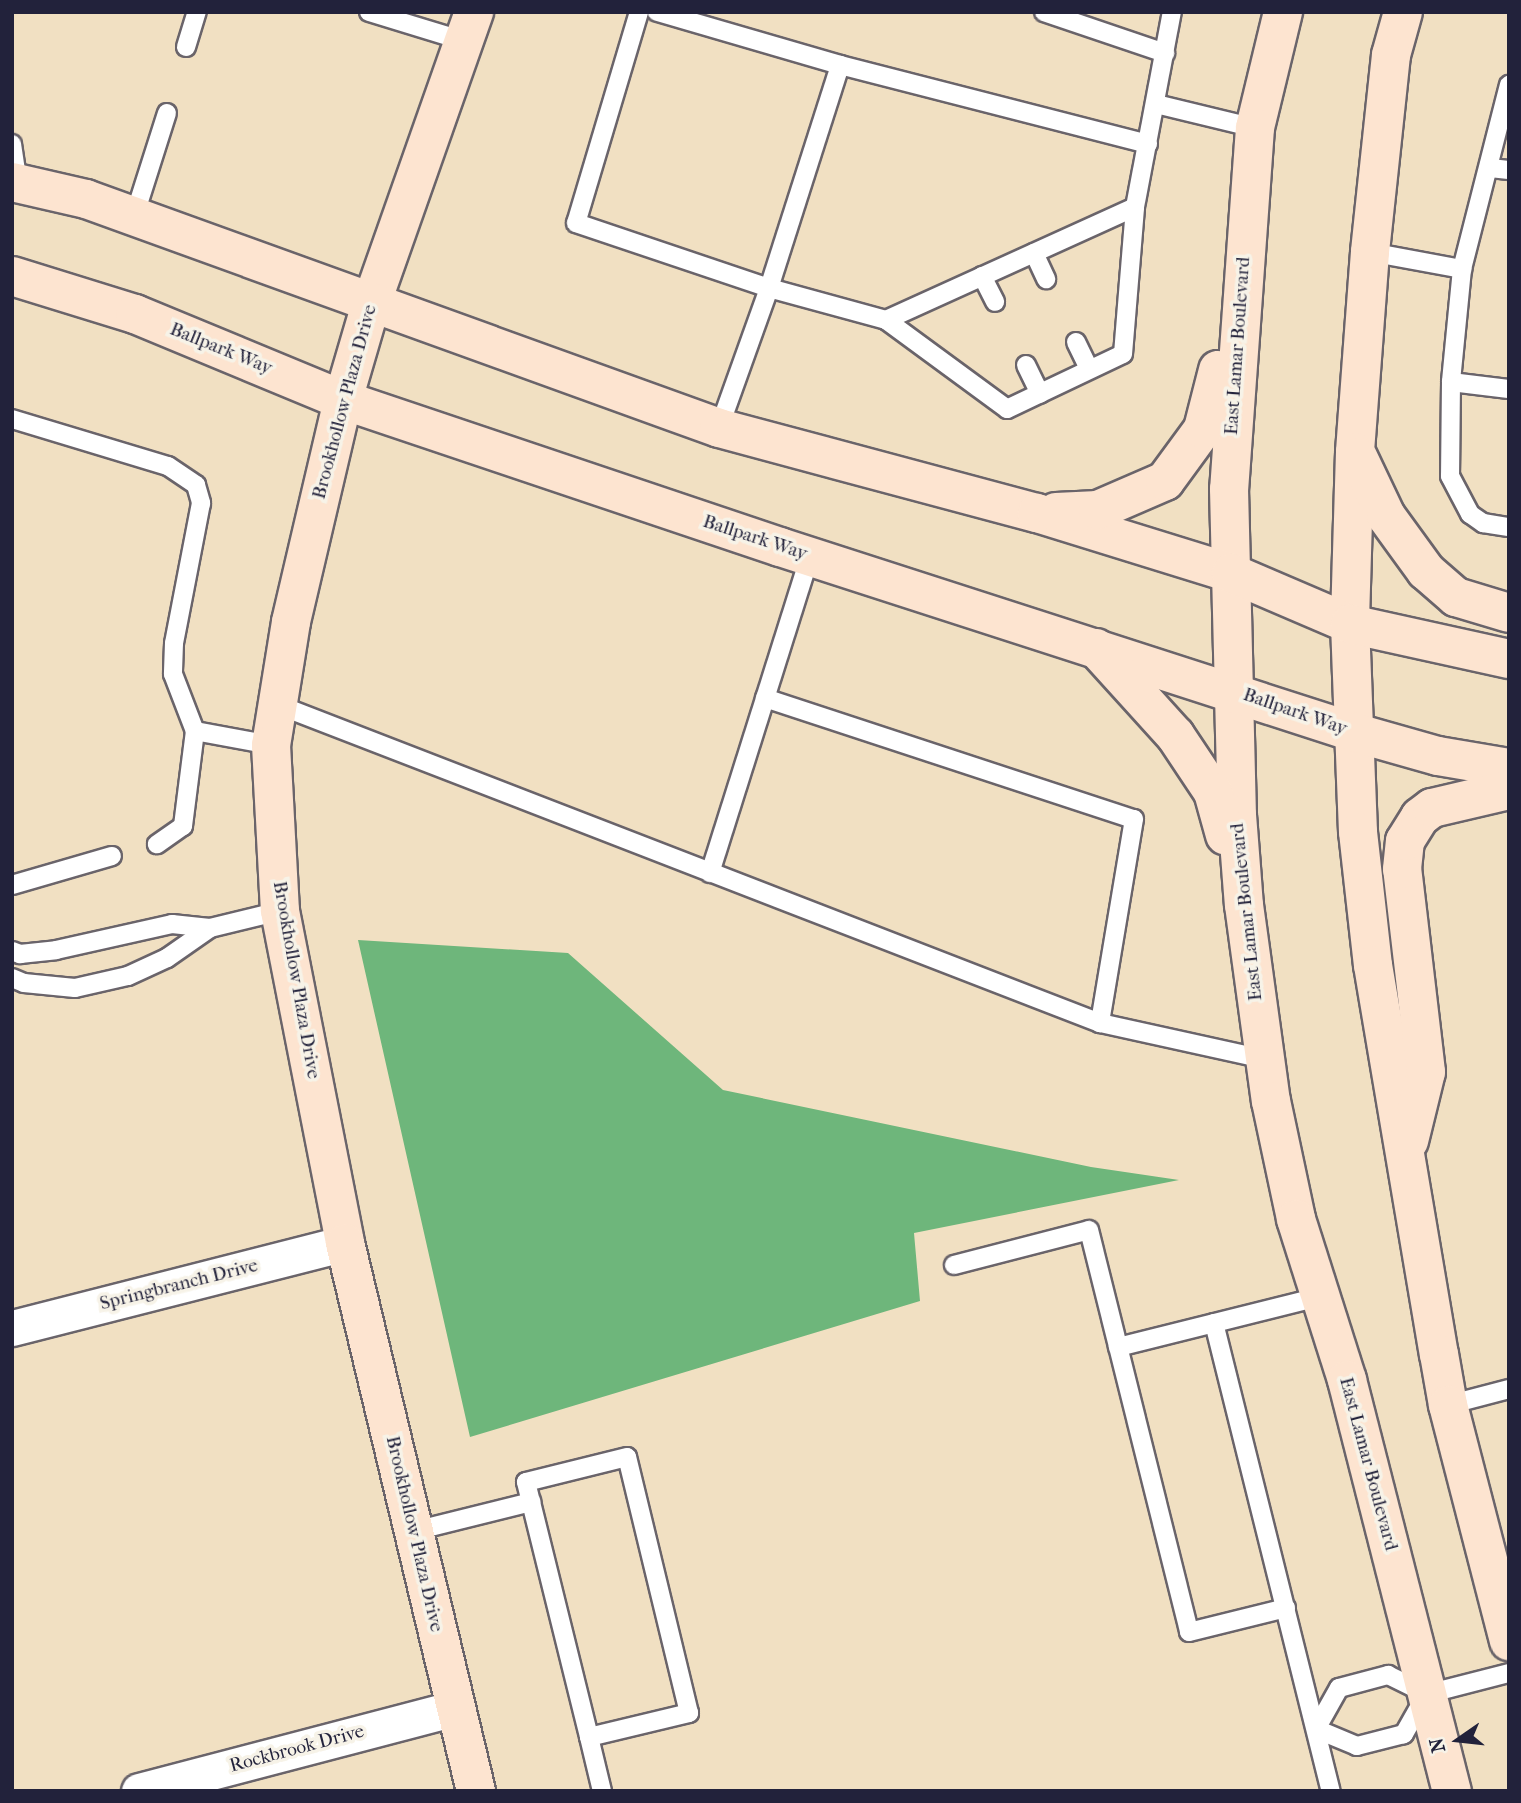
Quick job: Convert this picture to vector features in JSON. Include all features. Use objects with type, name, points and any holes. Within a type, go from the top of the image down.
[{"type":"main road","name":"East Lamar Boulevard","points":[[1283,12],[1255,128],[1242,279],[1229,489],[1237,815],[1244,905],[1264,1059],[1296,1219],[1357,1420],[1452,1791]]},
{"type":"main road","points":[[1403,12],[1391,55],[1370,252],[1355,452],[1350,624],[1358,832],[1373,965],[1448,1405],[1509,1641]]},
{"type":"main road","name":"Brookhollow Plaza Drive","points":[[469,27],[370,304],[291,622],[271,745],[280,911],[345,1243],[476,1791]]},
{"type":"main road","points":[[15,183],[86,199],[370,304],[719,428],[1037,513],[1231,573],[1350,624],[1509,659]]},
{"type":"main road","name":"Ballpark Way","points":[[12,276],[135,314],[344,400],[810,556],[1353,732],[1437,756],[1509,768]]},
{"type":"main road","points":[[1037,513],[1098,510],[1165,481],[1203,429],[1242,279]]},
{"type":"main road","points":[[1355,452],[1386,516],[1426,571],[1456,597],[1509,613]]},
{"type":"main road","points":[[1095,647],[1175,735],[1213,792],[1244,905]]},
{"type":"main road","points":[[1406,1156],[1426,1072],[1402,869],[1405,841],[1420,817],[1432,808],[1509,790]]},
{"type":"street","name":"Springbranch Drive","points":[[12,1328],[345,1243]]},
{"type":"street","name":"Rockbrook Drive","points":[[139,1791],[456,1708]]},
{"type":"lane","points":[[186,47],[197,12]]},
{"type":"lane","points":[[369,12],[469,27]]},
{"type":"lane","points":[[639,12],[576,223],[769,288],[887,320],[1007,409],[1123,354],[1135,207],[1172,12]]},
{"type":"lane","points":[[657,12],[840,65],[1148,144]]},
{"type":"lane","points":[[1044,12],[1165,53]]},
{"type":"lane","points":[[719,428],[769,288],[840,65]]},
{"type":"lane","points":[[1509,85],[1490,168],[1462,269],[1451,382],[1450,476],[1470,514],[1483,523],[1509,527]]},
{"type":"lane","points":[[1156,104],[1255,128]]},
{"type":"lane","points":[[134,217],[167,113]]},
{"type":"lane","points":[[12,144],[15,183]]},
{"type":"lane","points":[[1490,168],[1509,170]]},
{"type":"lane","points":[[887,320],[1135,207]]},
{"type":"lane","points":[[1370,252],[1462,269]]},
{"type":"lane","points":[[1034,253],[1046,279]]},
{"type":"lane","points":[[982,276],[995,302]]},
{"type":"lane","points":[[1076,342],[1089,369]]},
{"type":"lane","points":[[1026,365],[1040,394]]},
{"type":"lane","points":[[1451,382],[1509,389]]},
{"type":"lane","points":[[12,419],[168,466],[196,485],[201,503],[174,643],[173,674],[195,730],[183,826],[157,845]]},
{"type":"lane","points":[[710,873],[810,556]]},
{"type":"lane","points":[[765,698],[1135,819],[1100,1023]]},
{"type":"lane","points":[[276,704],[1100,1023],[1264,1059]]},
{"type":"lane","points":[[195,730],[271,745]]},
{"type":"lane","points":[[12,885],[112,856]]},
{"type":"lane","points":[[12,951],[20,954],[56,950],[172,924],[210,928],[280,911]]},
{"type":"lane","points":[[12,978],[24,983],[75,988],[128,976],[167,958],[210,928]]},
{"type":"lane","points":[[954,1265],[1089,1230],[1189,1632],[1286,1608]]},
{"type":"lane","points":[[1118,1347],[1319,1297]]},
{"type":"lane","points":[[1214,1323],[1331,1791]]},
{"type":"lane","points":[[1448,1405],[1509,1389]]},
{"type":"lane","points":[[589,1737],[690,1713],[627,1457],[526,1482],[602,1791]]},
{"type":"lane","points":[[414,1531],[531,1502]]},
{"type":"lane","points":[[1316,1729],[1339,1688],[1388,1675],[1426,1694],[1509,1673]]},
{"type":"lane","points":[[1316,1729],[1357,1746],[1404,1734],[1426,1694]]},
{"type":"green space","points":[[358,940],[568,953],[723,1090],[1091,1167],[1179,1180],[914,1233],[920,1301],[470,1437]]}]
